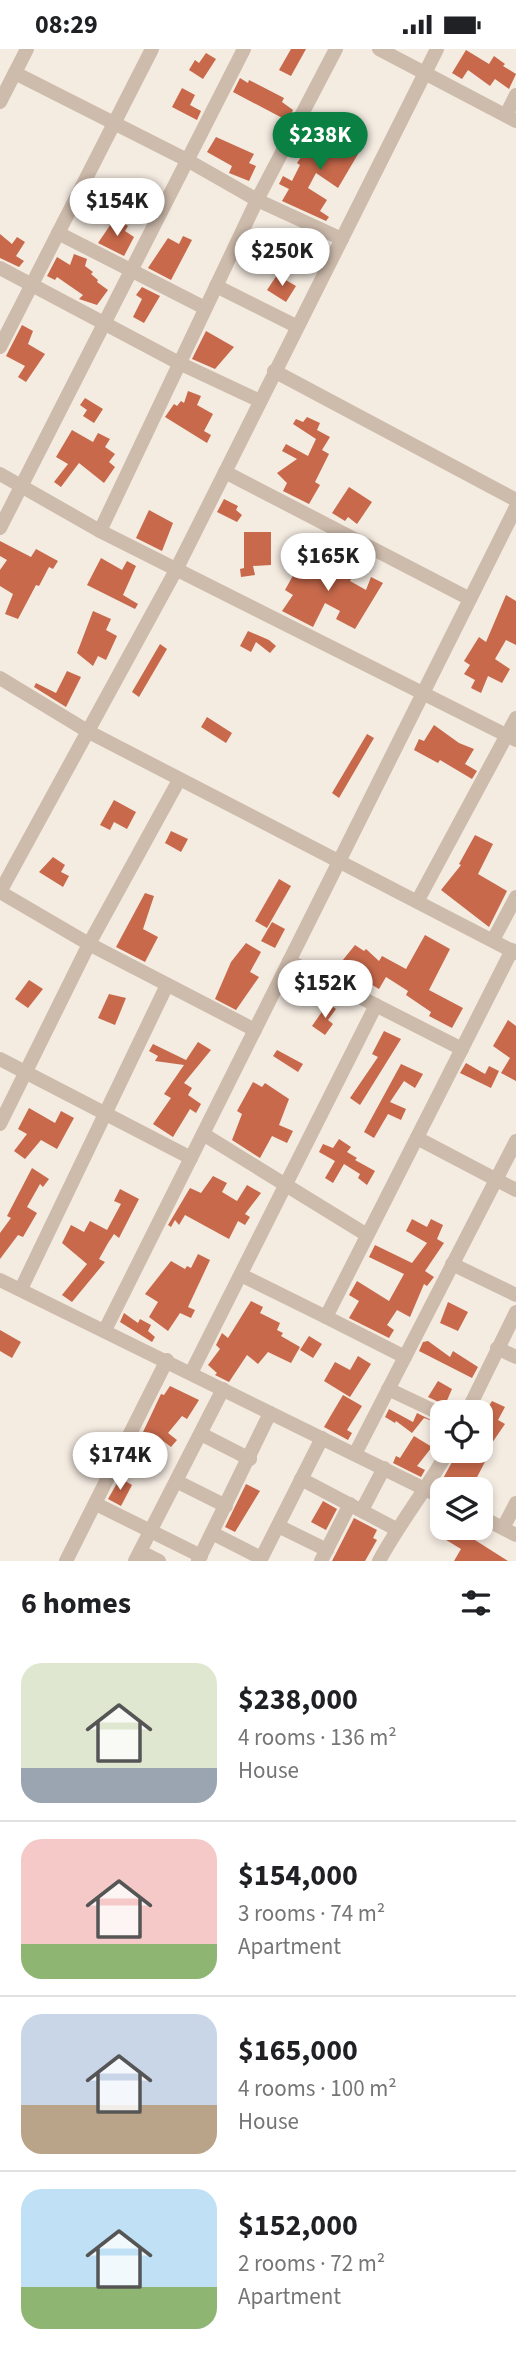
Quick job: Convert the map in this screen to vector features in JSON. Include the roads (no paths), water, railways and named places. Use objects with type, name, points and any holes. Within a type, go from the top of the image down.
[{"type":"street","points":[[0,102],[27,49]]},
{"type":"street","points":[[0,347],[152,49]]},
{"type":"street","points":[[0,527],[244,49]]},
{"type":"street","points":[[100,531],[257,200],[336,49]]},
{"type":"street","points":[[379,49],[511,118],[516,95]]},
{"type":"street","points":[[255,1030],[89,944],[0,892],[176,570],[437,49]]},
{"type":"street","points":[[15,73],[187,160],[257,200],[342,239]]},
{"type":"street","points":[[58,233],[205,308]]},
{"type":"street","points":[[0,268],[178,363],[260,401]]},
{"type":"street","points":[[216,286],[296,326]]},
{"type":"street","points":[[274,371],[516,500]]},
{"type":"street","points":[[225,472],[470,599]]},
{"type":"street","points":[[0,474],[100,531],[512,737]]},
{"type":"street","points":[[106,1329],[516,507]]},
{"type":"street","points":[[0,678],[89,733],[514,951],[326,1317]]},
{"type":"street","points":[[418,900],[512,737],[516,718]]},
{"type":"street","points":[[0,1124],[89,944],[178,780]]},
{"type":"street","points":[[493,940],[516,897]]},
{"type":"street","points":[[289,961],[462,1049]]},
{"type":"street","points":[[20,1289],[167,985]]},
{"type":"street","points":[[191,1373],[376,1005]]},
{"type":"street","points":[[0,1059],[191,1158]]},
{"type":"street","points":[[203,1134],[367,1235]]},
{"type":"street","points":[[417,1137],[516,1190]]},
{"type":"street","points":[[355,1454],[516,1141]]},
{"type":"street","points":[[452,1263],[516,1295]]},
{"type":"street","points":[[240,1275],[405,1357]]},
{"type":"street","points":[[0,1280],[106,1329],[430,1492]]},
{"type":"street","points":[[473,1400],[516,1312]]},
{"type":"street","points":[[498,1348],[516,1357]]},
{"type":"street","points":[[66,1561],[167,1360]]},
{"type":"street","points":[[159,1561],[139,1556],[223,1389]]},
{"type":"street","points":[[388,1389],[430,1409]]},
{"type":"street","points":[[96,1504],[153,1530],[199,1558],[250,1459],[270,1413]]},
{"type":"street","points":[[201,1434],[250,1459]]},
{"type":"street","points":[[212,1533],[260,1560],[322,1438]]},
{"type":"street","points":[[379,1561],[396,1529],[426,1490],[441,1463]]},
{"type":"street","points":[[278,1525],[324,1555],[384,1468]]},
{"type":"street","points":[[302,1479],[396,1529]]},
{"type":"street","points":[[178,1482],[226,1506]]},
{"type":"street","points":[[493,1523],[510,1532],[516,1503]]}]
